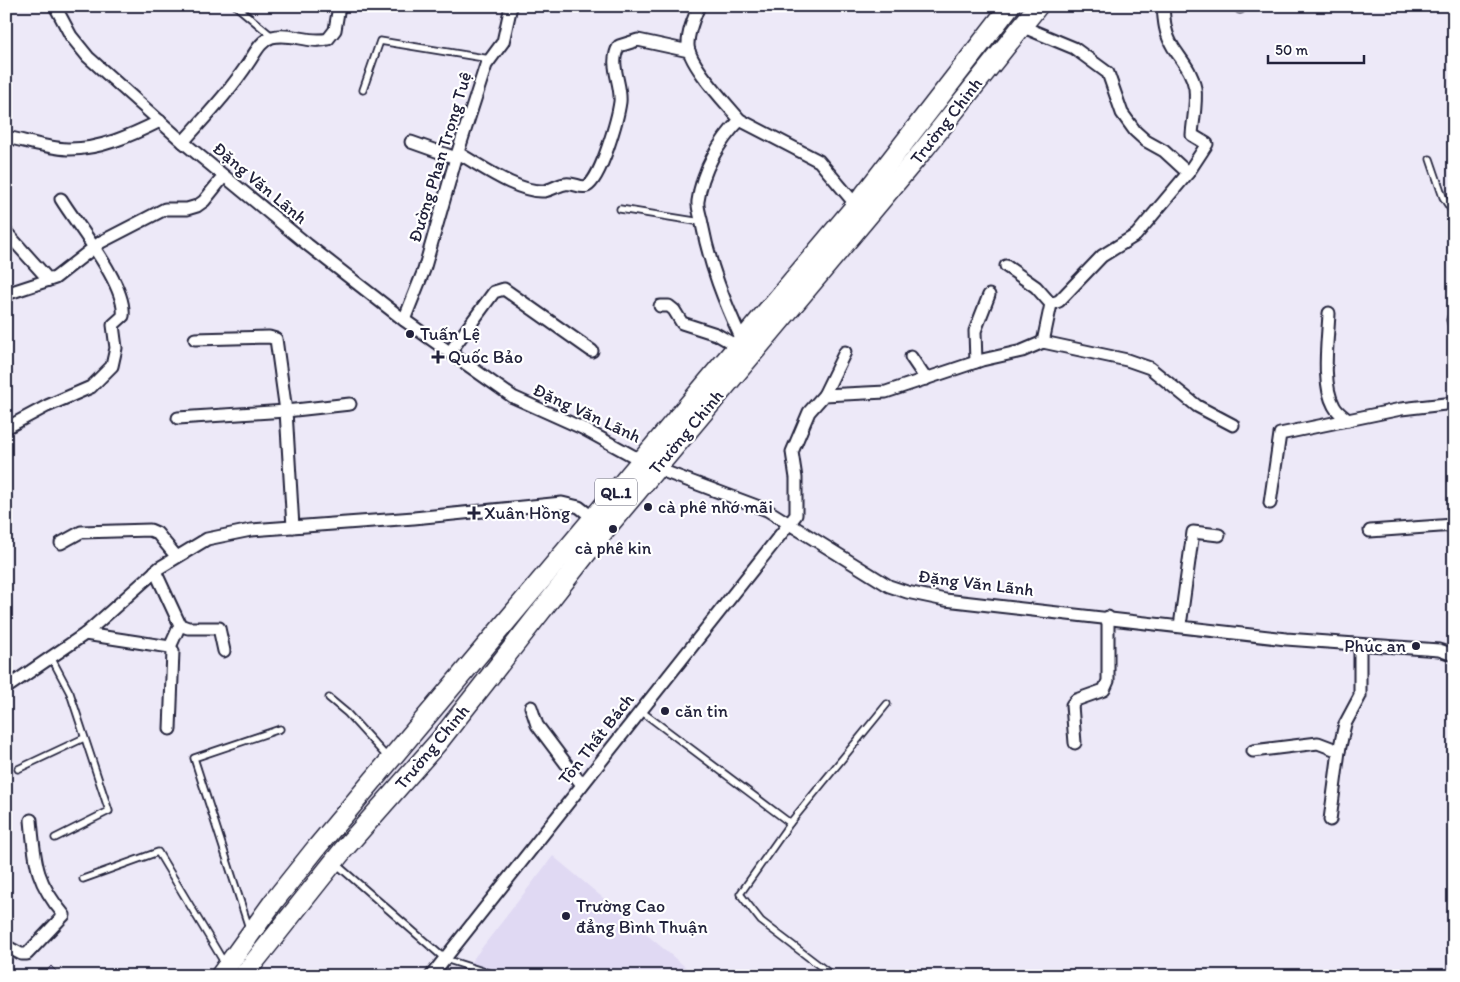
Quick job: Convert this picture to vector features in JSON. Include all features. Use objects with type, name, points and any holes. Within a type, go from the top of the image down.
[{"type":"highway","name":"Trường Chinh","points":[[649,464],[740,343],[856,205],[1010,6]]},
{"type":"highway","name":"Trường Chinh","points":[[223,971],[317,847],[389,760],[599,524],[649,464],[925,148],[1036,9]]},
{"type":"highway","name":"Trường Chinh","points":[[244,976],[334,862],[440,740],[599,524]]},
{"type":"street","name":"Đặng Văn Lãnh","points":[[55,6],[71,36],[88,58],[183,142],[308,246],[404,320],[513,398],[582,428],[649,464],[767,510],[867,573],[907,592],[945,600],[1360,646],[1440,650],[1454,655]]},
{"type":"street","points":[[183,142],[246,67],[262,42],[273,36],[290,36],[313,40],[328,39],[335,30],[339,6]]},
{"type":"street","name":"Đường Phan Trọng Tuệ","points":[[404,320],[424,270],[457,155],[490,59],[503,42],[512,6]]},
{"type":"street","points":[[699,6],[692,22],[688,44],[698,70],[740,120],[819,161],[856,205]]},
{"type":"street","points":[[1051,304],[1059,301],[1102,256],[1136,235],[1188,173],[1207,144],[1192,135],[1195,87],[1185,62],[1174,48],[1165,29],[1163,6]]},
{"type":"street","points":[[1021,26],[1074,48],[1108,74],[1122,113],[1135,131],[1146,141],[1164,151],[1188,173]]},
{"type":"street","points":[[411,142],[457,155],[525,189],[546,191],[566,183],[585,187],[596,176],[616,124],[620,88],[615,70],[616,52],[619,46],[638,40],[690,51]]},
{"type":"street","points":[[740,120],[726,134],[706,173],[698,202],[706,245],[717,284],[740,343]]},
{"type":"street","points":[[6,137],[67,149],[115,140],[135,134],[160,121]]},
{"type":"street","points":[[6,294],[49,280],[93,248],[165,209],[187,209],[197,206],[204,201],[224,176]]},
{"type":"street","points":[[6,428],[47,406],[91,387],[112,366],[116,348],[113,325],[123,316],[124,310],[116,282],[61,199]]},
{"type":"street","points":[[6,232],[49,280]]},
{"type":"street","points":[[1006,266],[1036,287],[1051,304]]},
{"type":"street","points":[[450,352],[494,292],[504,289],[592,351]]},
{"type":"street","points":[[976,362],[975,331],[989,295]]},
{"type":"street","points":[[1043,342],[1051,304]]},
{"type":"street","points":[[660,306],[669,306],[674,310],[682,323],[740,343]]},
{"type":"street","points":[[1329,313],[1328,383],[1334,407],[1348,420]]},
{"type":"street","points":[[195,339],[269,337],[276,339],[286,411],[293,527]]},
{"type":"street","points":[[824,395],[841,393],[871,394],[905,387],[976,362],[1022,351],[1043,342],[1127,360],[1150,368],[1197,406],[1233,425]]},
{"type":"street","name":"Tôn Thất Bách","points":[[431,976],[796,515],[796,478],[792,452],[809,412],[824,395],[845,352]]},
{"type":"street","points":[[911,357],[926,379]]},
{"type":"street","points":[[1270,503],[1280,434],[1401,410],[1454,403]]},
{"type":"street","points":[[178,418],[286,411],[350,404]]},
{"type":"street","points":[[6,688],[52,659],[85,634],[155,571],[176,556],[218,536],[293,527],[562,503],[579,507],[599,524]]},
{"type":"street","points":[[1370,531],[1454,524]]},
{"type":"street","points":[[61,542],[81,532],[150,530],[158,533],[176,556]]},
{"type":"street","points":[[1180,626],[1193,532],[1219,535]]},
{"type":"street","points":[[155,571],[180,625],[188,628],[219,628],[224,650]]},
{"type":"street","points":[[1075,743],[1072,705],[1076,700],[1104,690],[1108,681],[1108,617]]},
{"type":"street","points":[[170,647],[180,625]]},
{"type":"street","points":[[85,634],[170,647]]},
{"type":"street","points":[[1330,820],[1339,751],[1345,724],[1360,696],[1360,646]]},
{"type":"street","points":[[170,647],[173,651],[170,729]]},
{"type":"street","points":[[531,707],[537,725],[582,785]]},
{"type":"street","points":[[1253,751],[1318,743],[1339,751]]},
{"type":"street","points":[[6,946],[21,954],[27,954],[64,915],[44,889],[39,879],[34,860],[31,820]]},
{"type":"lane","points":[[236,6],[273,36]]},
{"type":"lane","points":[[363,90],[380,41],[490,59]]},
{"type":"lane","points":[[1430,159],[1443,197],[1454,214]]},
{"type":"lane","points":[[620,209],[702,222]]},
{"type":"lane","points":[[1454,307],[1450,320],[1454,334]]},
{"type":"lane","points":[[52,659],[70,692],[109,811],[55,838]]},
{"type":"lane","points":[[329,698],[347,713],[389,760]]},
{"type":"lane","points":[[833,976],[761,921],[740,894],[790,823],[887,704]]},
{"type":"lane","points":[[640,711],[790,823]]},
{"type":"lane","points":[[251,933],[194,758],[280,729]]},
{"type":"lane","points":[[18,769],[84,738]]},
{"type":"lane","points":[[83,879],[158,852],[223,971]]},
{"type":"lane","points":[[334,862],[445,959],[497,976]]},
{"type":"shaded area","name":"Trường Cao đẳng Bình Thuận","points":[[553,856],[696,976],[460,976]]},
{"type":"building","points":[[51,966],[61,976],[42,976]]},
{"type":"place","name":"Tuấn Lệ","points":[[410,334]]},
{"type":"place","name":"Quốc Bảo","points":[[438,357]]},
{"type":"place","name":"cà phê nhớ mãi","points":[[648,507]]},
{"type":"place","name":"Xuân Hồng","points":[[474,513]]},
{"type":"place","name":"cà phê kin","points":[[613,529]]},
{"type":"place","name":"Phúc an","points":[[1416,646]]},
{"type":"place","name":"căn tin","points":[[665,711]]},
{"type":"place","name":"Trường Cao đẳng Bình Thuận","points":[[566,916]]}]
